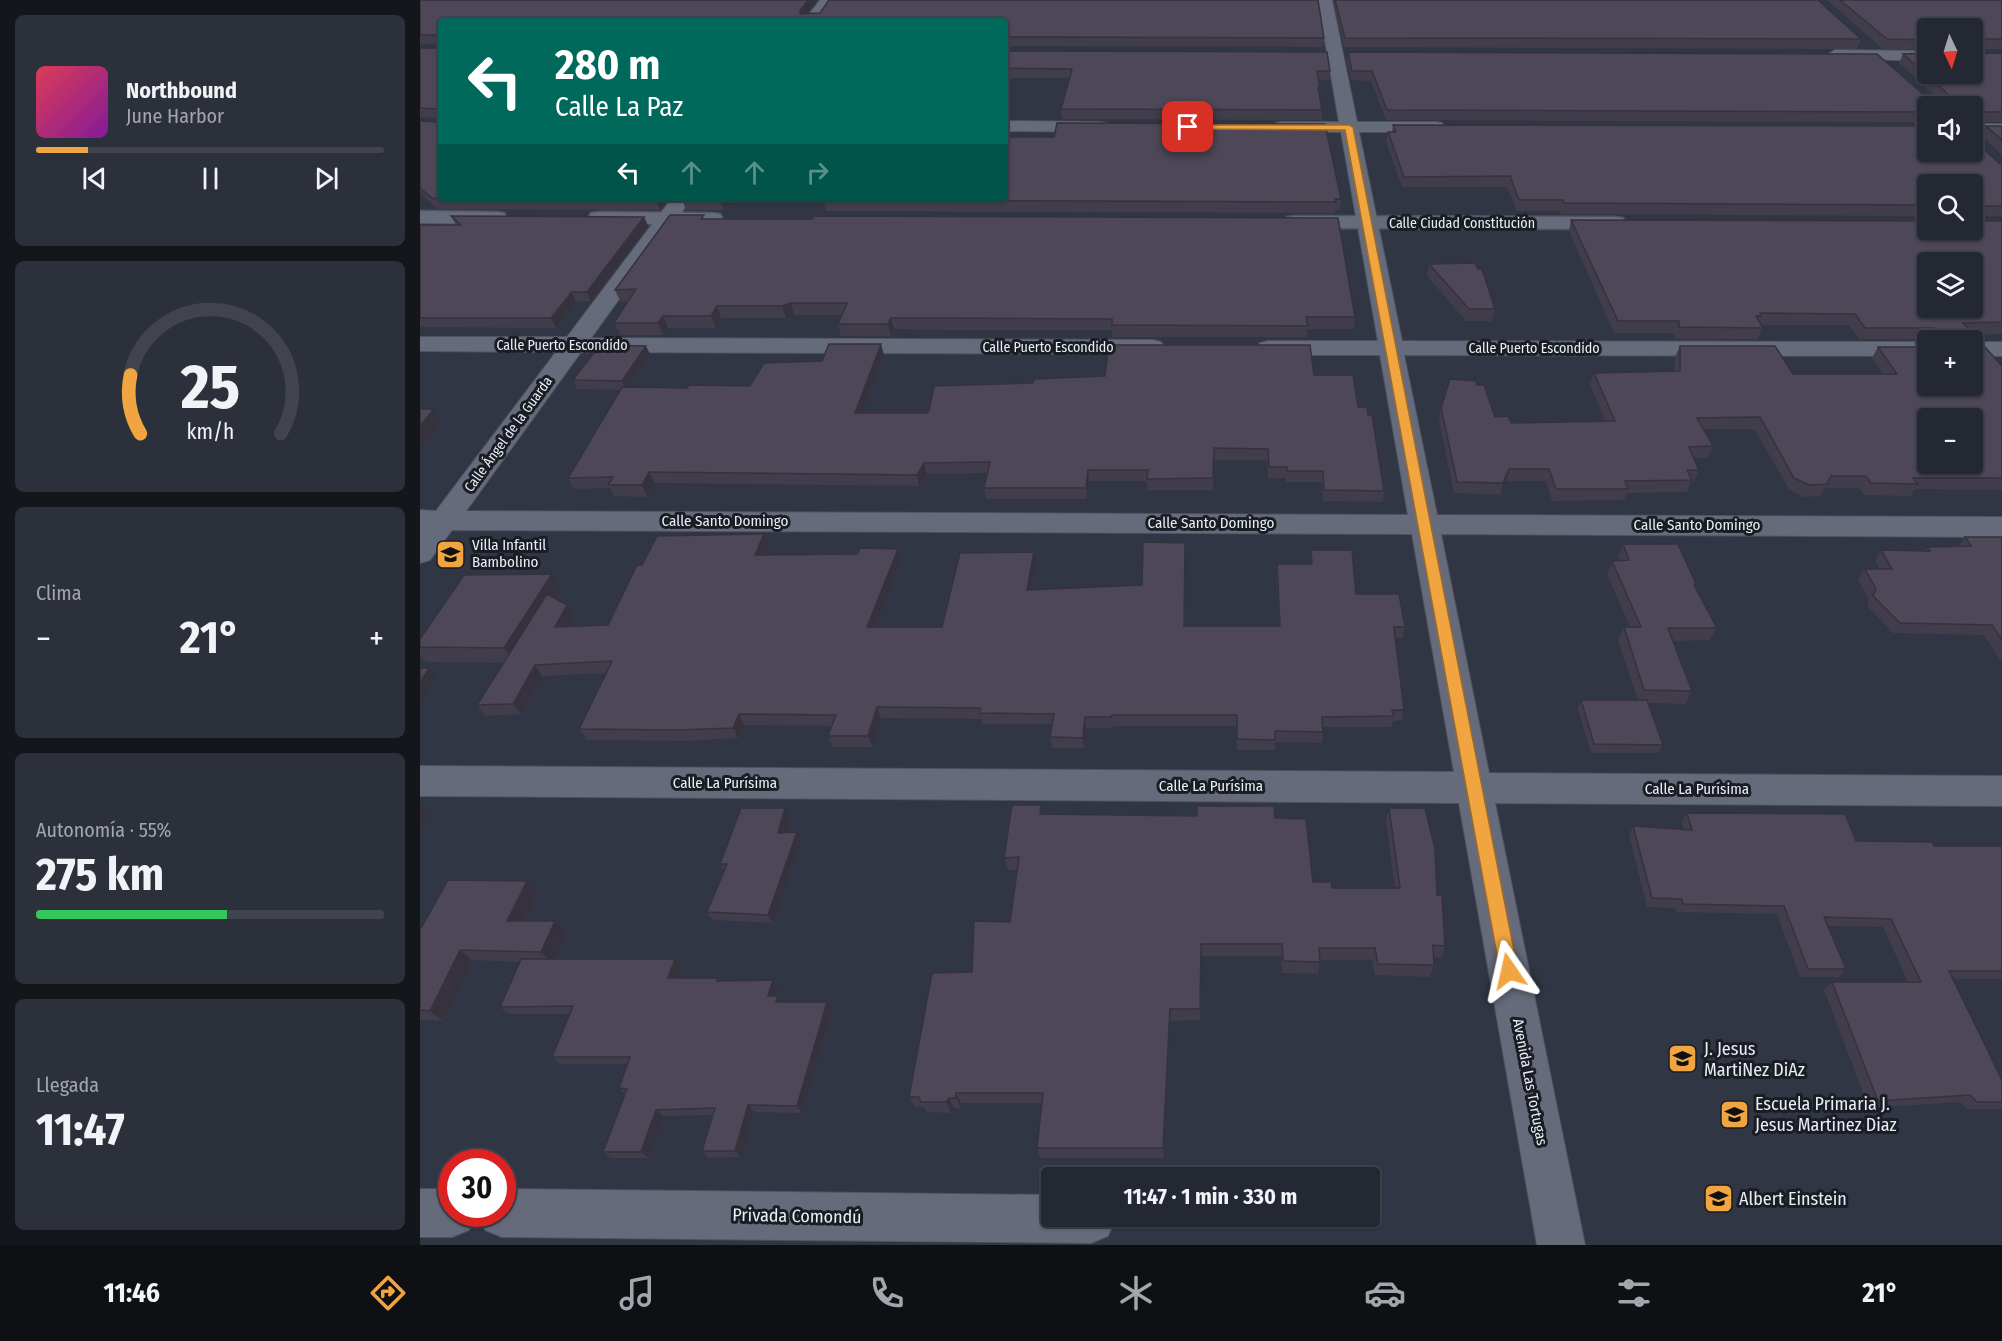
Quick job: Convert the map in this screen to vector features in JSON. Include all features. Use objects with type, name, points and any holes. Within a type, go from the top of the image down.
[{"type":"street","points":[[814,18],[828,0]]},
{"type":"street","name":"Avenida Las Tortugas","points":[[1325,0],[1561,1245]]},
{"type":"street","points":[[1859,40],[1893,70]]},
{"type":"street","points":[[1818,55],[1917,56]]},
{"type":"street","points":[[1008,126],[1112,127]]},
{"type":"street","points":[[1266,127],[1455,128]]},
{"type":"street","points":[[1983,129],[2002,129]]},
{"type":"street","name":"Calle Ángel de la Guarda","points":[[420,553],[432,520],[574,345],[680,201]]},
{"type":"street","points":[[420,218],[514,218]]},
{"type":"street","points":[[573,218],[738,219]]},
{"type":"street","name":"Calle Ciudad Constitución","points":[[1272,222],[1641,223]]},
{"type":"street","name":"Calle Puerto Escondido","points":[[420,344],[1178,347]]},
{"type":"street","name":"Calle Puerto Escondido","points":[[1249,348],[1917,349]]},
{"type":"street","points":[[1983,349],[2002,349]]},
{"type":"street","name":"Calle Santo Domingo","points":[[432,520],[2002,527]]},
{"type":"street","name":"Calle La Purísima","points":[[420,782],[2002,791]]},
{"type":"street","points":[[420,1213],[438,1213]]},
{"type":"street","name":"Privada Comondú","points":[[516,1213],[1041,1218]]},
{"type":"building","points":[[420,0],[808,0],[800,14],[820,13],[829,0],[1318,0],[1324,38],[1008,37],[1008,18],[438,18],[438,35],[420,35]]},
{"type":"building","points":[[1335,0],[1818,0],[1861,39],[1345,38]]},
{"type":"building","points":[[1840,0],[2002,0],[2002,39],[1983,39],[1983,18],[1917,18],[1917,40],[1887,39]]},
{"type":"building","points":[[420,48],[438,48],[438,109],[420,108]]},
{"type":"building","points":[[1008,51],[1327,52],[1330,71],[1317,71],[1322,110],[1061,109],[1072,69],[1008,68]]},
{"type":"building","points":[[1348,52],[1877,54],[1925,96],[1917,96],[1917,112],[1387,110],[1372,71],[1352,71]]},
{"type":"building","points":[[1917,53],[1917,66],[1903,54]]},
{"type":"building","points":[[2002,53],[2002,112],[1983,112],[1983,96],[1949,95],[1937,84],[1983,84],[1983,54]]},
{"type":"building","points":[[438,109],[438,198],[432,198],[420,188],[420,121],[437,122]]},
{"type":"building","points":[[1057,123],[1325,124],[1341,199],[1335,199],[1336,202],[1008,201],[1008,137],[1054,137]]},
{"type":"building","points":[[1393,125],[1917,126],[1917,162],[1983,162],[1983,148],[2002,164],[2002,206],[1983,206],[1983,174],[1917,174],[1917,205],[1564,203],[1563,200],[1519,200],[1510,176],[1404,177],[1388,132],[1396,132]]},
{"type":"building","points":[[1986,126],[2002,126],[2002,140]]},
{"type":"building","points":[[670,215],[704,215],[701,219],[812,219],[814,216],[1338,218],[1355,317],[1306,317],[1308,326],[1112,325],[1112,319],[941,318],[891,318],[888,324],[838,324],[847,303],[791,303],[782,306],[717,306],[711,316],[663,316],[658,323],[614,323],[636,289],[615,290]]},
{"type":"building","points":[[451,216],[644,217],[587,292],[572,292],[551,318],[420,318],[420,225],[461,225]]},
{"type":"building","points":[[1571,220],[1917,221],[1917,240],[1983,240],[1983,221],[2002,221],[2002,322],[1963,323],[1970,330],[1865,328],[1855,314],[1760,313],[1761,316],[1756,316],[1763,328],[1679,327],[1679,321],[1618,321]]},
{"type":"building","points":[[1475,263],[1478,269],[1482,269],[1495,309],[1469,309],[1429,264]]},
{"type":"building","points":[[829,344],[881,344],[855,413],[927,413],[934,386],[1033,383],[1034,379],[1105,376],[1109,345],[1310,345],[1314,375],[1353,375],[1358,407],[1367,407],[1368,415],[1372,415],[1384,491],[1324,490],[1323,471],[1287,471],[1287,467],[1269,467],[1268,449],[1214,448],[1213,478],[1147,479],[1148,470],[1088,470],[1086,488],[984,488],[990,462],[924,463],[917,475],[649,472],[642,485],[608,485],[613,477],[568,478],[622,387],[750,386],[764,363],[822,361]]},
{"type":"building","points":[[603,345],[646,346],[622,381],[573,380],[595,351],[600,351]]},
{"type":"building","points":[[1680,346],[1775,346],[1793,374],[1897,374],[1878,347],[1917,347],[1917,396],[1983,396],[1983,347],[1985,347],[2002,366],[2002,478],[1913,478],[1918,484],[1871,483],[1866,476],[1831,476],[1827,484],[1809,485],[1794,478],[1760,417],[1697,418],[1713,446],[1689,447],[1699,470],[1687,470],[1692,480],[1625,481],[1628,489],[1556,489],[1549,469],[1509,469],[1503,483],[1457,482],[1441,408],[1450,379],[1476,381],[1477,385],[1484,385],[1495,417],[1508,416],[1511,423],[1615,421],[1594,373],[1680,371]]},
{"type":"building","points":[[420,409],[434,409],[420,426]]},
{"type":"building","points":[[764,534],[755,555],[857,554],[860,548],[898,549],[867,627],[942,627],[960,553],[1034,552],[1027,590],[1142,585],[1143,542],[1185,543],[1184,626],[1280,626],[1277,564],[1312,564],[1311,550],[1352,550],[1356,594],[1399,594],[1405,627],[1394,627],[1404,710],[1392,710],[1394,716],[1322,717],[1323,732],[1275,731],[1275,740],[1237,739],[1237,715],[1085,717],[1083,738],[1050,737],[1054,714],[979,713],[981,708],[877,707],[868,736],[828,736],[836,715],[739,714],[733,728],[579,729],[612,661],[535,665],[513,704],[477,705],[547,594],[567,605],[555,627],[608,625],[637,565],[642,565],[657,536]]},
{"type":"building","points":[[1965,537],[2002,537],[2002,640],[1992,625],[1900,623],[1873,596],[1876,589],[1865,569],[1892,569],[1881,550],[1930,551],[1927,547],[1971,546]]},
{"type":"building","points":[[1623,544],[1678,544],[1696,584],[1694,585],[1717,628],[1668,628],[1692,691],[1644,690],[1624,627],[1641,627],[1612,561],[1629,560]]},
{"type":"building","points":[[552,574],[504,648],[420,647],[420,639],[464,575]]},
{"type":"building","points":[[420,668],[429,668],[420,683]]},
{"type":"building","points":[[1581,700],[1647,700],[1663,745],[1594,744]]},
{"type":"building","points":[[1012,805],[1041,805],[1040,814],[1197,816],[1197,806],[1274,806],[1275,818],[1306,819],[1313,882],[1331,882],[1332,888],[1400,888],[1389,808],[1425,808],[1435,849],[1437,895],[1442,895],[1445,946],[1433,945],[1434,965],[1378,964],[1375,948],[1319,948],[1320,962],[1283,961],[1282,944],[1201,944],[1200,1009],[1170,1009],[1163,1148],[1037,1148],[1043,1093],[956,1093],[956,1098],[949,1098],[946,1102],[921,1102],[919,1097],[909,1097],[932,973],[972,972],[974,921],[1010,922],[1019,857],[1004,858]]},
{"type":"building","points":[[741,808],[785,808],[778,833],[797,832],[768,915],[707,912],[727,864],[720,864]]},
{"type":"building","points":[[1687,813],[1845,814],[1856,841],[1932,842],[1934,846],[2002,846],[2002,971],[1949,971],[2002,1080],[2002,1102],[1977,1102],[1970,1095],[1878,1101],[1832,982],[1921,982],[1891,919],[1824,917],[1846,969],[1808,969],[1784,906],[1683,904],[1682,899],[1652,898],[1633,826],[1692,830]]},
{"type":"building","points":[[448,880],[527,881],[507,921],[555,921],[541,952],[460,950],[430,1011],[420,1010],[420,930]]},
{"type":"building","points":[[521,959],[675,959],[668,978],[718,978],[717,981],[773,980],[768,996],[778,996],[776,1002],[827,1002],[797,1106],[748,1105],[735,1151],[702,1151],[715,1108],[656,1110],[641,1152],[603,1152],[627,1089],[619,1088],[630,1057],[552,1057],[573,1006],[500,1007]]},
{"type":"place","name":"Villa Infantil Bambolino","points":[[451,554]]},
{"type":"place","name":"J. Jesus MartiNez DiAz","points":[[1683,1059]]},
{"type":"place","name":"Escuela Primaria J. Jesus Martinez Diaz","points":[[1734,1114]]},
{"type":"place","name":"Albert Einstein","points":[[1718,1199]]},
{"type":"route","points":[[1188,127],[1349,127],[1509,971]]}]
